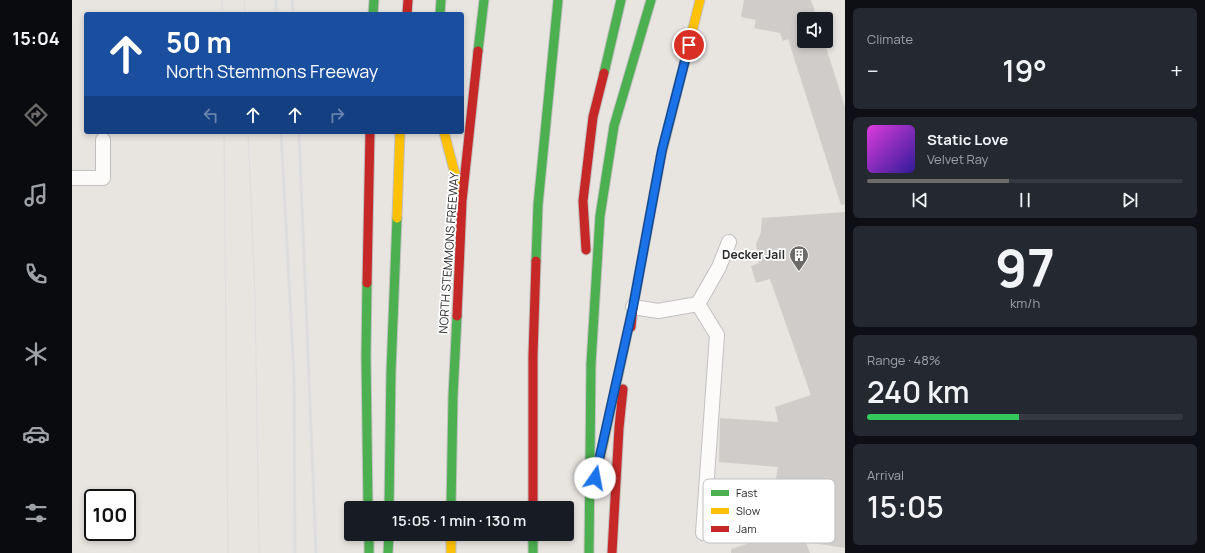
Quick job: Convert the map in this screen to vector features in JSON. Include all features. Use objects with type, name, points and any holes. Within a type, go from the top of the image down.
[{"type":"main road","points":[[373,12],[374,0]]},
{"type":"main road","points":[[406,12],[408,0]]},
{"type":"main road","points":[[440,12],[441,0]]},
{"type":"main road","name":"NORTH STEMMONS FREEWAY","points":[[452,501],[453,396],[462,201],[484,0]]},
{"type":"main road","points":[[533,501],[533,356],[538,206],[558,0]]},
{"type":"main road","points":[[586,263],[583,201],[592,117],[621,0]]},
{"type":"main road","points":[[589,553],[592,364],[600,216],[614,126],[651,0]]},
{"type":"main road","points":[[583,553],[585,524],[633,307],[662,150],[700,0]]},
{"type":"main road","points":[[368,501],[366,356],[370,134]]},
{"type":"main road","points":[[389,501],[391,372],[400,134]]},
{"type":"main road","points":[[445,134],[462,201]]},
{"type":"main road","points":[[587,278],[592,364]]},
{"type":"main road","points":[[612,553],[619,428],[633,307]]},
{"type":"main road","points":[[369,541],[369,553]]},
{"type":"main road","points":[[388,553],[389,541]]},
{"type":"main road","points":[[451,541],[451,553]]},
{"type":"main road","points":[[533,541],[533,553]]},
{"type":"lane","points":[[72,178],[103,178],[103,140]]},
{"type":"lane","points":[[633,307],[658,311],[698,304],[719,268],[729,242]]},
{"type":"lane","points":[[698,304],[718,335],[707,479]]},
{"type":"building","points":[[744,0],[811,0],[815,12],[797,12],[797,48],[826,48],[845,107],[845,204],[841,205],[788,39],[783,41],[780,33],[754,28],[756,20],[741,17]]},
{"type":"building","name":"Decker Jail","points":[[845,212],[845,548],[812,543],[835,543],[835,479],[776,479],[778,467],[719,462],[720,418],[778,422],[775,407],[811,395],[770,279],[756,283],[751,266],[759,263],[756,244],[761,232],[762,218]]},
{"type":"building","name":"Decker Jail","points":[[750,543],[806,543],[810,553],[731,553],[731,549]]},
{"type":"tram line","points":[[222,0],[222,12]]},
{"type":"tram line","points":[[244,0],[245,12]]},
{"type":"tram line","points":[[224,134],[228,553]]},
{"type":"tram line","points":[[248,134],[255,293],[259,553]]},
{"type":"railway","points":[[276,0],[276,12]]},
{"type":"railway","points":[[292,0],[293,12]]},
{"type":"railway","points":[[281,134],[294,375],[295,553]]},
{"type":"railway","points":[[299,134],[316,553]]},
{"type":"traffic: fast","points":[[373,12],[374,0]]},
{"type":"traffic: fast","points":[[440,12],[441,0]]},
{"type":"traffic: fast","points":[[478,51],[484,0]]},
{"type":"traffic: fast","points":[[536,261],[538,205],[558,0]]},
{"type":"traffic: fast","points":[[604,73],[621,0]]},
{"type":"traffic: fast","points":[[591,364],[600,216],[614,126],[651,0]]},
{"type":"traffic: fast","points":[[389,501],[391,372],[397,218]]},
{"type":"traffic: fast","points":[[367,283],[366,356],[368,501]]},
{"type":"traffic: fast","points":[[451,501],[453,396],[457,316]]},
{"type":"traffic: fast","points":[[589,553],[591,364]]},
{"type":"traffic: fast","points":[[369,541],[369,553]]},
{"type":"traffic: fast","points":[[388,553],[389,541]]},
{"type":"traffic: fast","points":[[533,541],[533,553]]},
{"type":"traffic: slow","points":[[661,156],[700,0]]},
{"type":"traffic: slow","points":[[397,218],[400,134]]},
{"type":"traffic: slow","points":[[445,134],[459,189]]},
{"type":"traffic: slow","points":[[595,481],[633,307]]},
{"type":"traffic: slow","points":[[451,541],[451,553]]},
{"type":"traffic: jam","points":[[407,12],[408,0]]},
{"type":"traffic: jam","points":[[457,316],[462,201],[478,51]]},
{"type":"traffic: jam","points":[[586,250],[583,201],[593,117],[604,73]]},
{"type":"traffic: jam","points":[[367,283],[370,134]]},
{"type":"traffic: jam","points":[[631,327],[633,307],[661,156]]},
{"type":"traffic: jam","points":[[533,501],[533,356],[536,261]]},
{"type":"traffic: jam","points":[[612,553],[619,428],[623,389]]},
{"type":"place","name":"Decker Jail","points":[[799,272]]},
{"type":"route","points":[[595,478],[633,307],[662,150],[689,45]]}]
